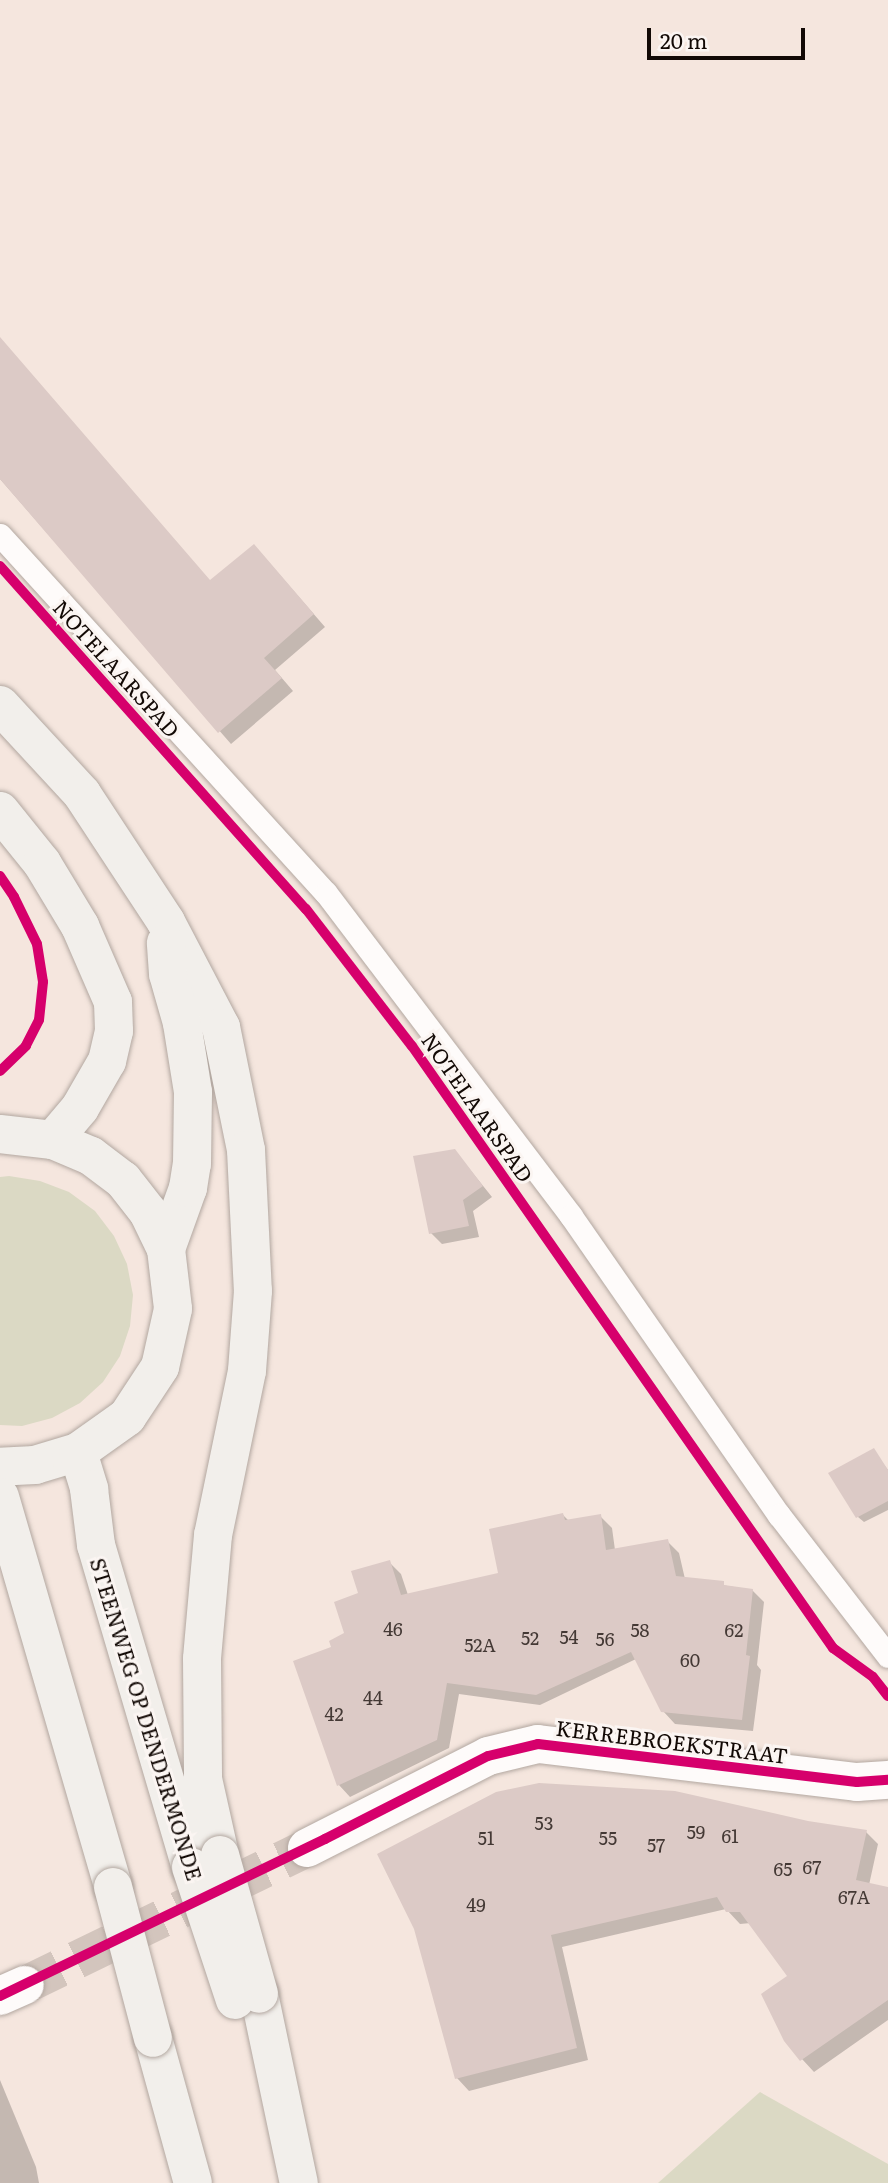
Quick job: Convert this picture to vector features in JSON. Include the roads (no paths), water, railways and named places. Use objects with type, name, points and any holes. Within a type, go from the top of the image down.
[{"type":"main road","name":"STEENWEG OP DENDERMONDE","points":[[0,705],[82,794],[166,922],[221,1027],[246,1150],[253,1291],[247,1371],[214,1535],[202,1659],[206,1861]]},
{"type":"main road","points":[[0,811],[42,863],[80,926],[113,1002],[114,1031],[107,1061],[80,1108],[53,1140]]},
{"type":"main road","points":[[166,922],[168,974],[182,1023],[193,1092],[192,1164],[188,1188],[166,1249]]},
{"type":"main road","points":[[0,1134],[53,1140],[91,1156],[123,1180],[148,1212],[166,1249],[173,1309],[160,1367],[127,1417],[78,1452],[35,1465],[0,1467]]},
{"type":"main road","name":"STEENWEG OP DENDERMONDE","points":[[78,1452],[89,1489],[96,1545],[206,1861],[289,2140],[299,2183]]},
{"type":"main road","points":[[0,1497],[113,1887],[193,2183]]},
{"type":"street","name":"KERREBROEKSTRAAT","points":[[307,1848],[488,1756],[538,1744],[857,1783],[888,1780]]},
{"type":"lane","points":[[0,535],[326,892],[571,1216],[779,1515],[888,1656]]},
{"type":"tunnel","points":[[25,1985],[307,1848]]}]
